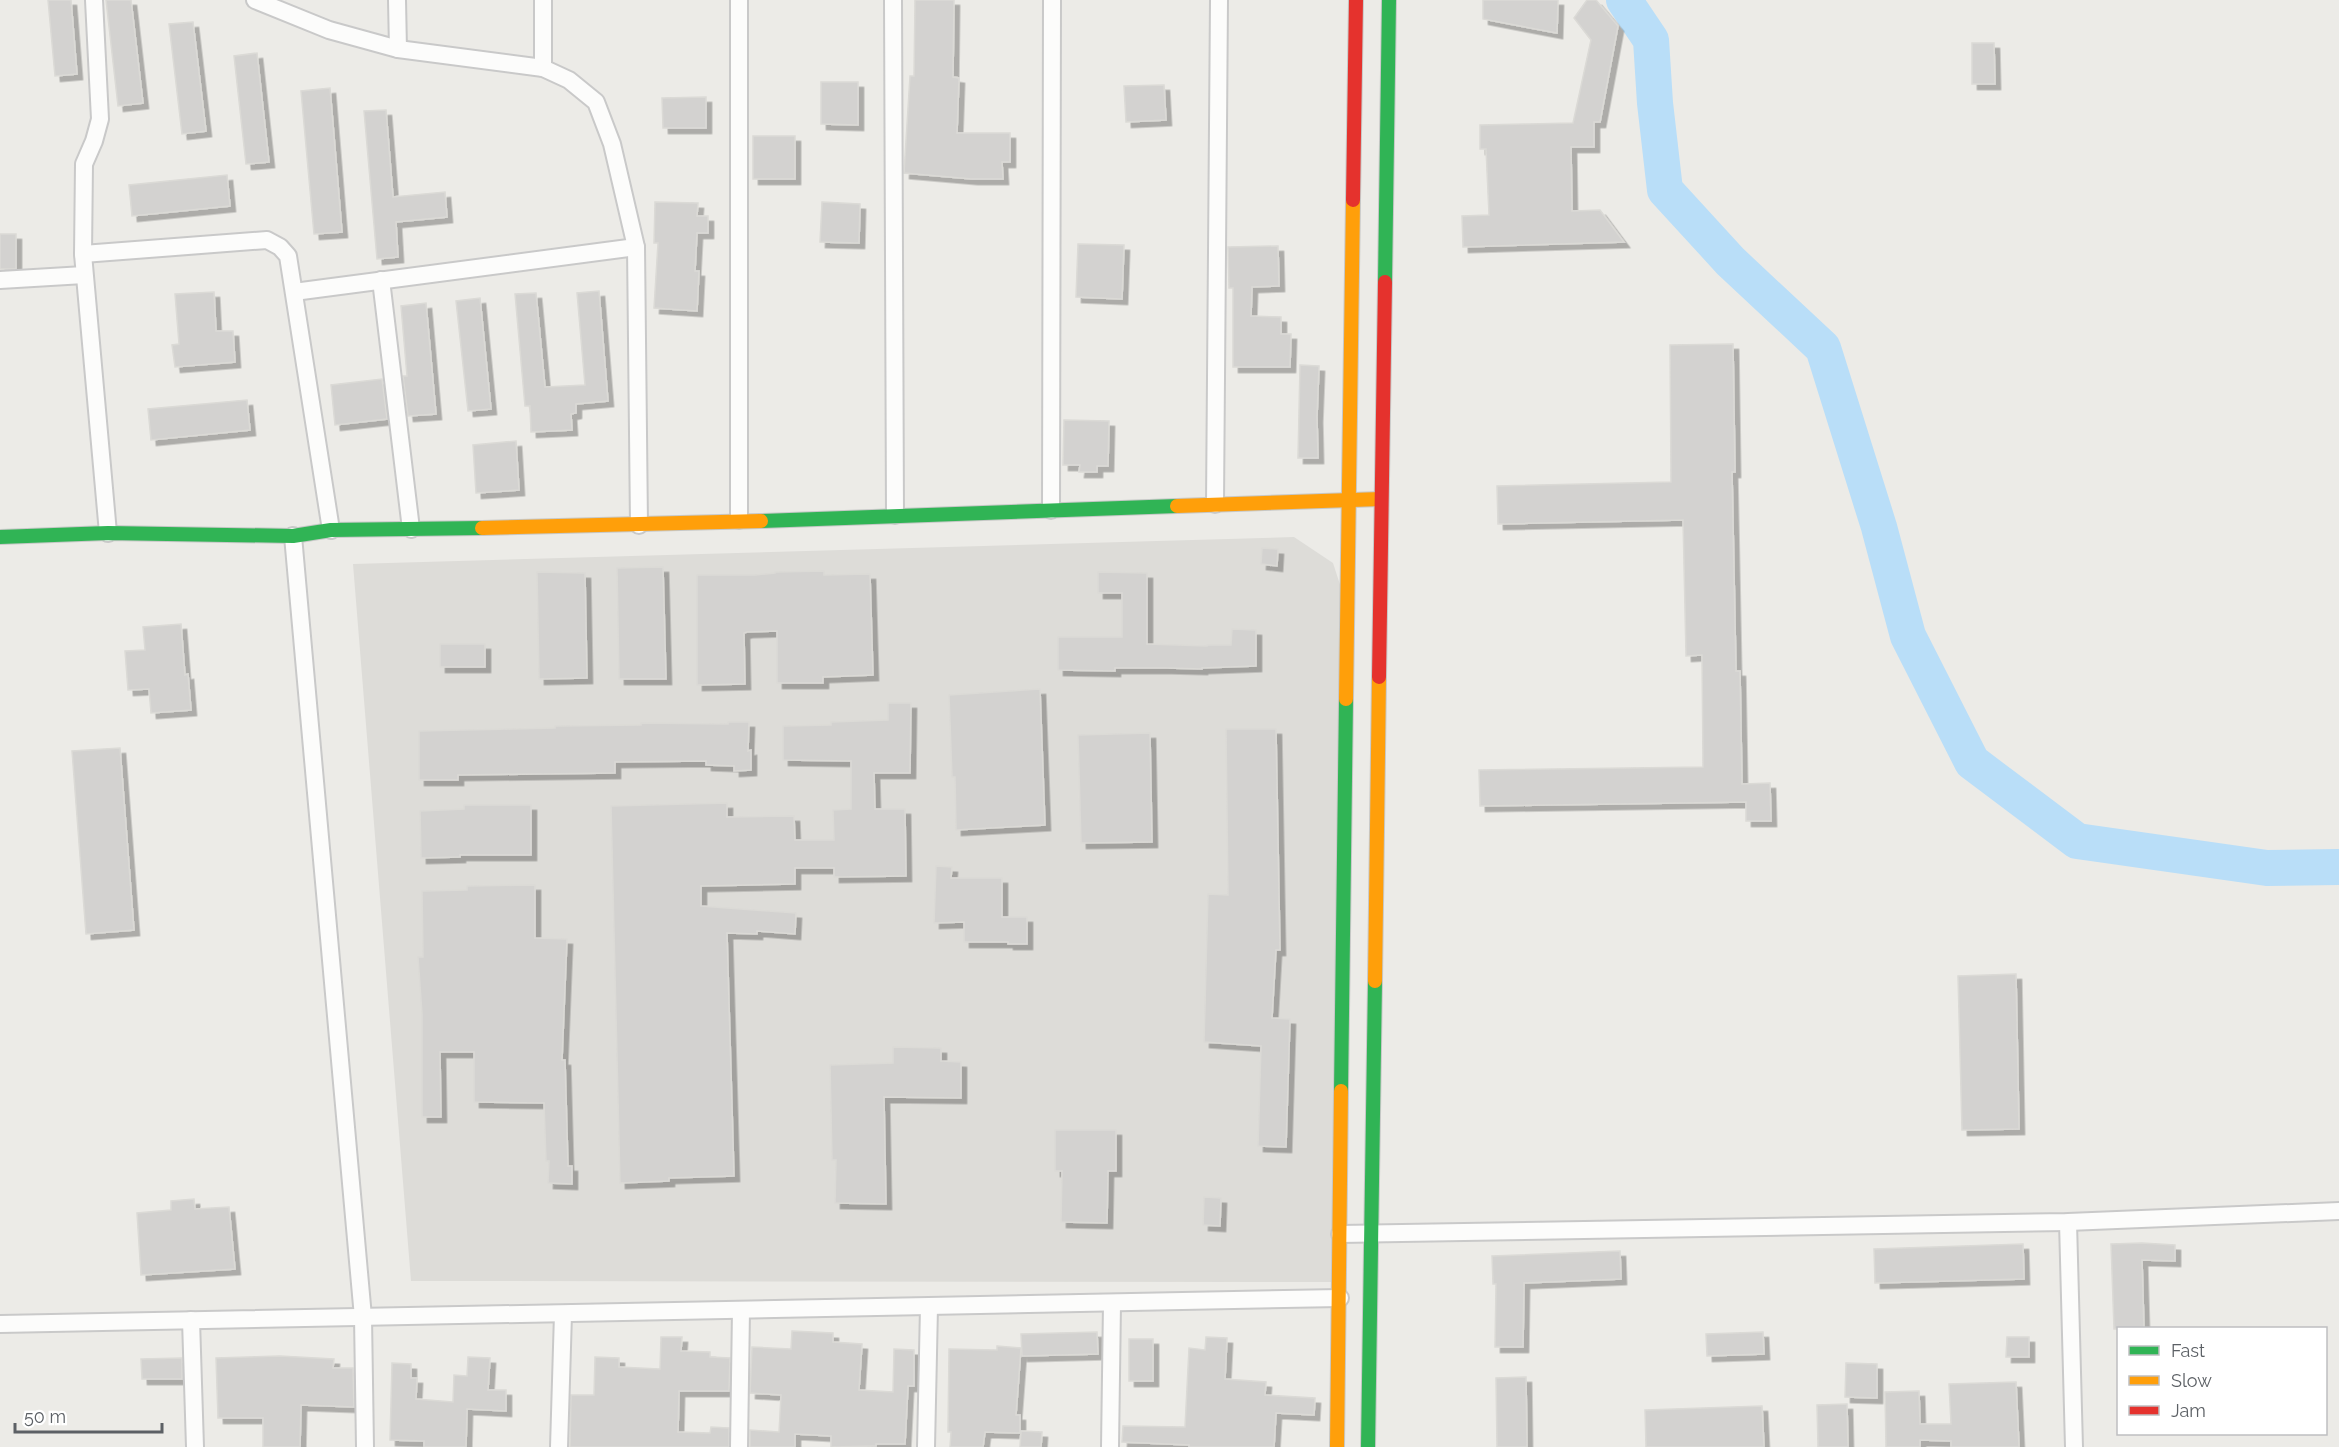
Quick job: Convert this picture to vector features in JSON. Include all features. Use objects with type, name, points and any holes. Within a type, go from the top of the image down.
[{"type":"street","points":[[94,0],[100,119],[84,164],[83,254],[108,532]]},
{"type":"street","points":[[255,0],[329,30],[398,49],[543,68],[569,80],[596,102],[612,144],[636,247],[639,525]]},
{"type":"street","points":[[397,0],[398,49]]},
{"type":"street","points":[[543,0],[543,68]]},
{"type":"street","points":[[740,0],[740,520]]},
{"type":"street","points":[[893,0],[895,515]]},
{"type":"street","points":[[1051,510],[1052,0]]},
{"type":"street","points":[[1215,504],[1219,0]]},
{"type":"street","points":[[1337,1447],[1356,0]]},
{"type":"street","points":[[1368,1447],[1389,0]]},
{"type":"street","points":[[83,254],[267,240],[280,247],[288,256],[331,530]]},
{"type":"street","points":[[294,292],[636,247]]},
{"type":"street","points":[[0,280],[84,275]]},
{"type":"street","points":[[381,280],[411,529]]},
{"type":"street","points":[[0,537],[108,532],[293,536],[331,530],[639,525],[1381,499]]},
{"type":"street","points":[[293,536],[363,1317],[365,1447]]},
{"type":"street","points":[[1340,1234],[2068,1221],[2339,1211]]},
{"type":"street","points":[[2068,1221],[2074,1447]]},
{"type":"street","points":[[0,1324],[1340,1298]]},
{"type":"street","points":[[1110,1447],[1112,1304]]},
{"type":"street","points":[[926,1447],[928,1307]]},
{"type":"street","points":[[739,1447],[741,1310]]},
{"type":"street","points":[[559,1447],[563,1314]]},
{"type":"street","points":[[191,1320],[195,1447]]},
{"type":"shaded area","points":[[1294,537],[1333,563],[1344,597],[1333,1282],[411,1281],[353,564]]},
{"type":"building","points":[[48,0],[71,0],[77,74],[55,76]]},
{"type":"building","points":[[106,0],[131,0],[143,103],[118,106]]},
{"type":"building","points":[[915,0],[954,0],[953,77],[959,78],[957,133],[1010,133],[1010,162],[1002,162],[1003,179],[972,179],[904,173],[910,76],[914,76]]},
{"type":"building","points":[[1483,0],[1558,0],[1557,33],[1483,19]]},
{"type":"building","points":[[1587,0],[1596,0],[1618,26],[1600,122],[1594,122],[1594,147],[1571,147],[1572,211],[1600,210],[1624,242],[1463,247],[1462,216],[1489,215],[1486,149],[1480,149],[1480,125],[1573,123],[1591,40],[1574,18]]},
{"type":"building","points":[[193,22],[206,131],[182,134],[169,24]]},
{"type":"building","points":[[1972,43],[1994,43],[1995,84],[1972,84]]},
{"type":"building","points":[[257,53],[269,162],[246,164],[234,56]]},
{"type":"building","points":[[821,82],[858,82],[858,125],[821,124]]},
{"type":"building","points":[[1164,85],[1166,120],[1126,122],[1124,86]]},
{"type":"building","points":[[330,88],[342,232],[314,234],[301,91]]},
{"type":"building","points":[[706,97],[706,128],[663,128],[662,98]]},
{"type":"building","points":[[386,110],[393,197],[445,192],[447,217],[396,222],[398,257],[377,259],[364,111]]},
{"type":"building","points":[[753,136],[795,136],[795,179],[753,179]]},
{"type":"building","points":[[227,175],[230,206],[132,216],[129,185]]},
{"type":"building","points":[[655,202],[698,203],[697,216],[708,216],[708,233],[697,233],[695,271],[699,271],[697,311],[654,308],[658,243],[654,243]]},
{"type":"building","points":[[822,202],[860,204],[859,243],[820,242]]},
{"type":"building","points":[[0,234],[16,234],[16,269],[0,269]]},
{"type":"building","points":[[1078,244],[1124,245],[1122,299],[1076,297]]},
{"type":"building","points":[[1278,246],[1279,286],[1252,287],[1251,316],[1281,317],[1281,334],[1291,334],[1290,367],[1233,367],[1233,288],[1229,288],[1228,247]]},
{"type":"building","points":[[599,291],[608,401],[576,404],[576,413],[571,414],[572,430],[531,432],[530,406],[525,406],[515,294],[536,293],[545,387],[585,385],[577,293]]},
{"type":"building","points":[[214,292],[216,331],[233,331],[235,362],[175,367],[172,345],[179,344],[175,294]]},
{"type":"building","points":[[480,298],[491,409],[468,411],[456,301]]},
{"type":"building","points":[[426,303],[436,414],[408,416],[403,376],[407,376],[401,306]]},
{"type":"building","points":[[1733,344],[1735,472],[1732,472],[1736,671],[1740,671],[1742,784],[1770,783],[1771,821],[1746,821],[1746,802],[1480,806],[1479,770],[1703,767],[1702,655],[1686,656],[1683,520],[1498,524],[1497,486],[1671,482],[1670,345]]},
{"type":"building","points":[[1300,365],[1319,366],[1318,458],[1298,458]]},
{"type":"building","points":[[382,379],[387,419],[335,425],[331,385]]},
{"type":"building","points":[[247,400],[250,430],[151,440],[148,409]]},
{"type":"building","points":[[1064,420],[1109,421],[1108,466],[1097,466],[1097,472],[1079,472],[1080,465],[1063,465]]},
{"type":"building","points":[[516,441],[519,490],[476,493],[473,445]]},
{"type":"building","points":[[1262,548],[1278,549],[1277,566],[1261,564]]},
{"type":"building","points":[[663,567],[666,679],[619,679],[617,568]]},
{"type":"building","points":[[824,571],[824,575],[870,574],[873,675],[823,677],[823,683],[777,683],[777,631],[747,632],[744,633],[745,684],[697,685],[697,575],[755,575],[775,572]]},
{"type":"building","points":[[537,572],[585,573],[587,678],[539,679]]},
{"type":"building","points":[[1098,572],[1147,573],[1147,644],[1231,645],[1232,629],[1256,630],[1256,666],[1202,669],[1115,668],[1115,671],[1058,670],[1058,637],[1122,637],[1122,593],[1098,593]]},
{"type":"building","points":[[181,624],[185,675],[188,674],[191,710],[151,713],[149,689],[128,690],[125,651],[145,650],[143,627]]},
{"type":"building","points":[[440,644],[485,644],[485,667],[440,667]]},
{"type":"building","points":[[1040,689],[1045,825],[956,830],[949,695]]},
{"type":"building","points":[[888,703],[911,703],[910,773],[874,773],[875,809],[905,809],[906,876],[834,877],[834,868],[795,868],[795,884],[701,886],[701,906],[796,913],[795,934],[757,931],[757,934],[727,933],[734,1176],[669,1178],[669,1181],[620,1183],[611,806],[727,803],[727,817],[794,816],[795,840],[834,840],[833,810],[851,809],[851,761],[783,760],[783,726],[888,720]]},
{"type":"building","points":[[728,722],[749,722],[748,751],[751,750],[751,770],[734,771],[734,766],[706,765],[706,761],[615,762],[615,773],[458,775],[458,780],[419,780],[419,731],[641,725],[641,723],[728,724]]},
{"type":"building","points":[[1226,729],[1276,729],[1280,950],[1276,950],[1272,1018],[1290,1019],[1286,1147],[1258,1146],[1261,1046],[1204,1042],[1208,894],[1228,895]]},
{"type":"building","points":[[1150,733],[1152,842],[1081,843],[1078,735]]},
{"type":"building","points":[[120,748],[134,930],[86,934],[72,751]]},
{"type":"building","points":[[464,805],[531,805],[531,855],[460,855],[460,857],[421,858],[420,811],[464,809]]},
{"type":"building","points":[[936,866],[952,867],[951,878],[1002,878],[1002,917],[1027,917],[1027,944],[964,942],[964,922],[934,923]]},
{"type":"building","points":[[535,885],[535,938],[567,939],[562,1060],[565,1060],[568,1166],[572,1166],[572,1184],[548,1183],[549,1161],[546,1161],[544,1103],[474,1102],[474,1052],[440,1052],[441,1117],[422,1117],[422,1014],[418,957],[423,957],[422,891],[467,890],[467,886]]},
{"type":"building","points":[[2016,974],[2019,1129],[1962,1130],[1958,976]]},
{"type":"building","points":[[893,1047],[941,1048],[941,1061],[961,1062],[961,1098],[884,1097],[886,1204],[835,1203],[836,1160],[832,1160],[830,1065],[893,1063]]},
{"type":"building","points":[[1055,1130],[1116,1130],[1116,1171],[1108,1171],[1107,1223],[1061,1222],[1062,1171],[1055,1171]]},
{"type":"building","points":[[1204,1197],[1221,1198],[1220,1226],[1203,1225]]},
{"type":"building","points":[[194,1199],[195,1209],[229,1207],[235,1269],[141,1275],[137,1213],[171,1210],[171,1201]]},
{"type":"building","points":[[2023,1244],[2024,1279],[1875,1283],[1874,1249]]},
{"type":"building","points":[[2111,1244],[2175,1245],[2175,1261],[2142,1260],[2144,1327],[2114,1329]]},
{"type":"building","points":[[1620,1251],[1621,1279],[1524,1283],[1523,1347],[1495,1347],[1496,1284],[1493,1284],[1492,1256]]},
{"type":"building","points":[[792,1331],[833,1333],[833,1342],[862,1344],[859,1390],[893,1392],[894,1349],[914,1350],[914,1386],[908,1386],[905,1444],[831,1447],[831,1436],[795,1434],[795,1447],[750,1447],[750,1430],[779,1432],[781,1395],[750,1393],[752,1347],[791,1349]]},
{"type":"building","points":[[1097,1332],[1098,1354],[1022,1356],[1021,1334]]},
{"type":"building","points":[[1763,1332],[1764,1354],[1707,1356],[1706,1334]]},
{"type":"building","points":[[661,1337],[682,1337],[681,1351],[710,1352],[710,1357],[730,1358],[729,1391],[679,1391],[678,1432],[710,1433],[711,1427],[729,1428],[729,1447],[570,1447],[571,1395],[594,1395],[595,1357],[619,1358],[619,1367],[660,1369]]},
{"type":"building","points":[[1206,1337],[1227,1338],[1225,1379],[1266,1382],[1265,1395],[1315,1398],[1314,1415],[1276,1413],[1274,1447],[1189,1447],[1189,1445],[1122,1442],[1123,1426],[1185,1427],[1189,1348],[1205,1350]]},
{"type":"building","points":[[2007,1337],[2029,1337],[2029,1357],[2006,1357]]},
{"type":"building","points":[[1129,1339],[1153,1339],[1153,1381],[1129,1381]]},
{"type":"building","points":[[997,1346],[1021,1348],[1016,1415],[1020,1415],[1020,1433],[985,1432],[983,1447],[950,1447],[951,1432],[948,1432],[949,1349],[997,1350]]},
{"type":"building","points":[[280,1356],[334,1359],[333,1368],[353,1368],[354,1407],[301,1405],[300,1447],[263,1447],[263,1418],[218,1418],[216,1358]]},
{"type":"building","points":[[468,1357],[490,1358],[488,1390],[506,1390],[506,1411],[467,1409],[466,1447],[424,1447],[424,1441],[390,1440],[392,1363],[411,1364],[411,1378],[417,1378],[416,1399],[453,1402],[454,1375],[467,1376]]},
{"type":"building","points":[[182,1358],[182,1379],[142,1379],[141,1359]]},
{"type":"building","points":[[1846,1363],[1877,1364],[1877,1398],[1845,1397]]},
{"type":"building","points":[[1526,1377],[1527,1447],[1497,1447],[1496,1378]]},
{"type":"building","points":[[2016,1382],[2019,1447],[1951,1447],[1951,1441],[1920,1440],[1920,1447],[1886,1447],[1885,1392],[1919,1391],[1920,1424],[1951,1424],[1949,1384]]},
{"type":"building","points":[[1847,1404],[1848,1447],[1818,1447],[1817,1405]]},
{"type":"building","points":[[1762,1406],[1764,1447],[1646,1447],[1645,1410]]},
{"type":"building","points":[[1021,1431],[1042,1432],[1041,1447],[1020,1447]]},
{"type":"waterway","points":[[1624,0],[1651,40],[1655,103],[1665,190],[1730,261],[1823,348],[1879,527],[1908,636],[1972,762],[2077,841],[2267,868],[2339,867]]},
{"type":"traffic: fast","points":[[1385,282],[1389,0]]},
{"type":"traffic: fast","points":[[761,521],[1177,506]]},
{"type":"traffic: fast","points":[[0,537],[108,533],[293,536],[331,530],[482,528]]},
{"type":"traffic: fast","points":[[1341,1091],[1346,699]]},
{"type":"traffic: fast","points":[[1368,1447],[1375,981]]},
{"type":"traffic: slow","points":[[1346,699],[1353,200]]},
{"type":"traffic: slow","points":[[1177,506],[1381,499]]},
{"type":"traffic: slow","points":[[482,528],[761,521]]},
{"type":"traffic: slow","points":[[1375,981],[1379,677]]},
{"type":"traffic: slow","points":[[1337,1447],[1341,1091]]},
{"type":"traffic: jam","points":[[1353,200],[1356,0]]},
{"type":"traffic: jam","points":[[1379,677],[1385,282]]}]
